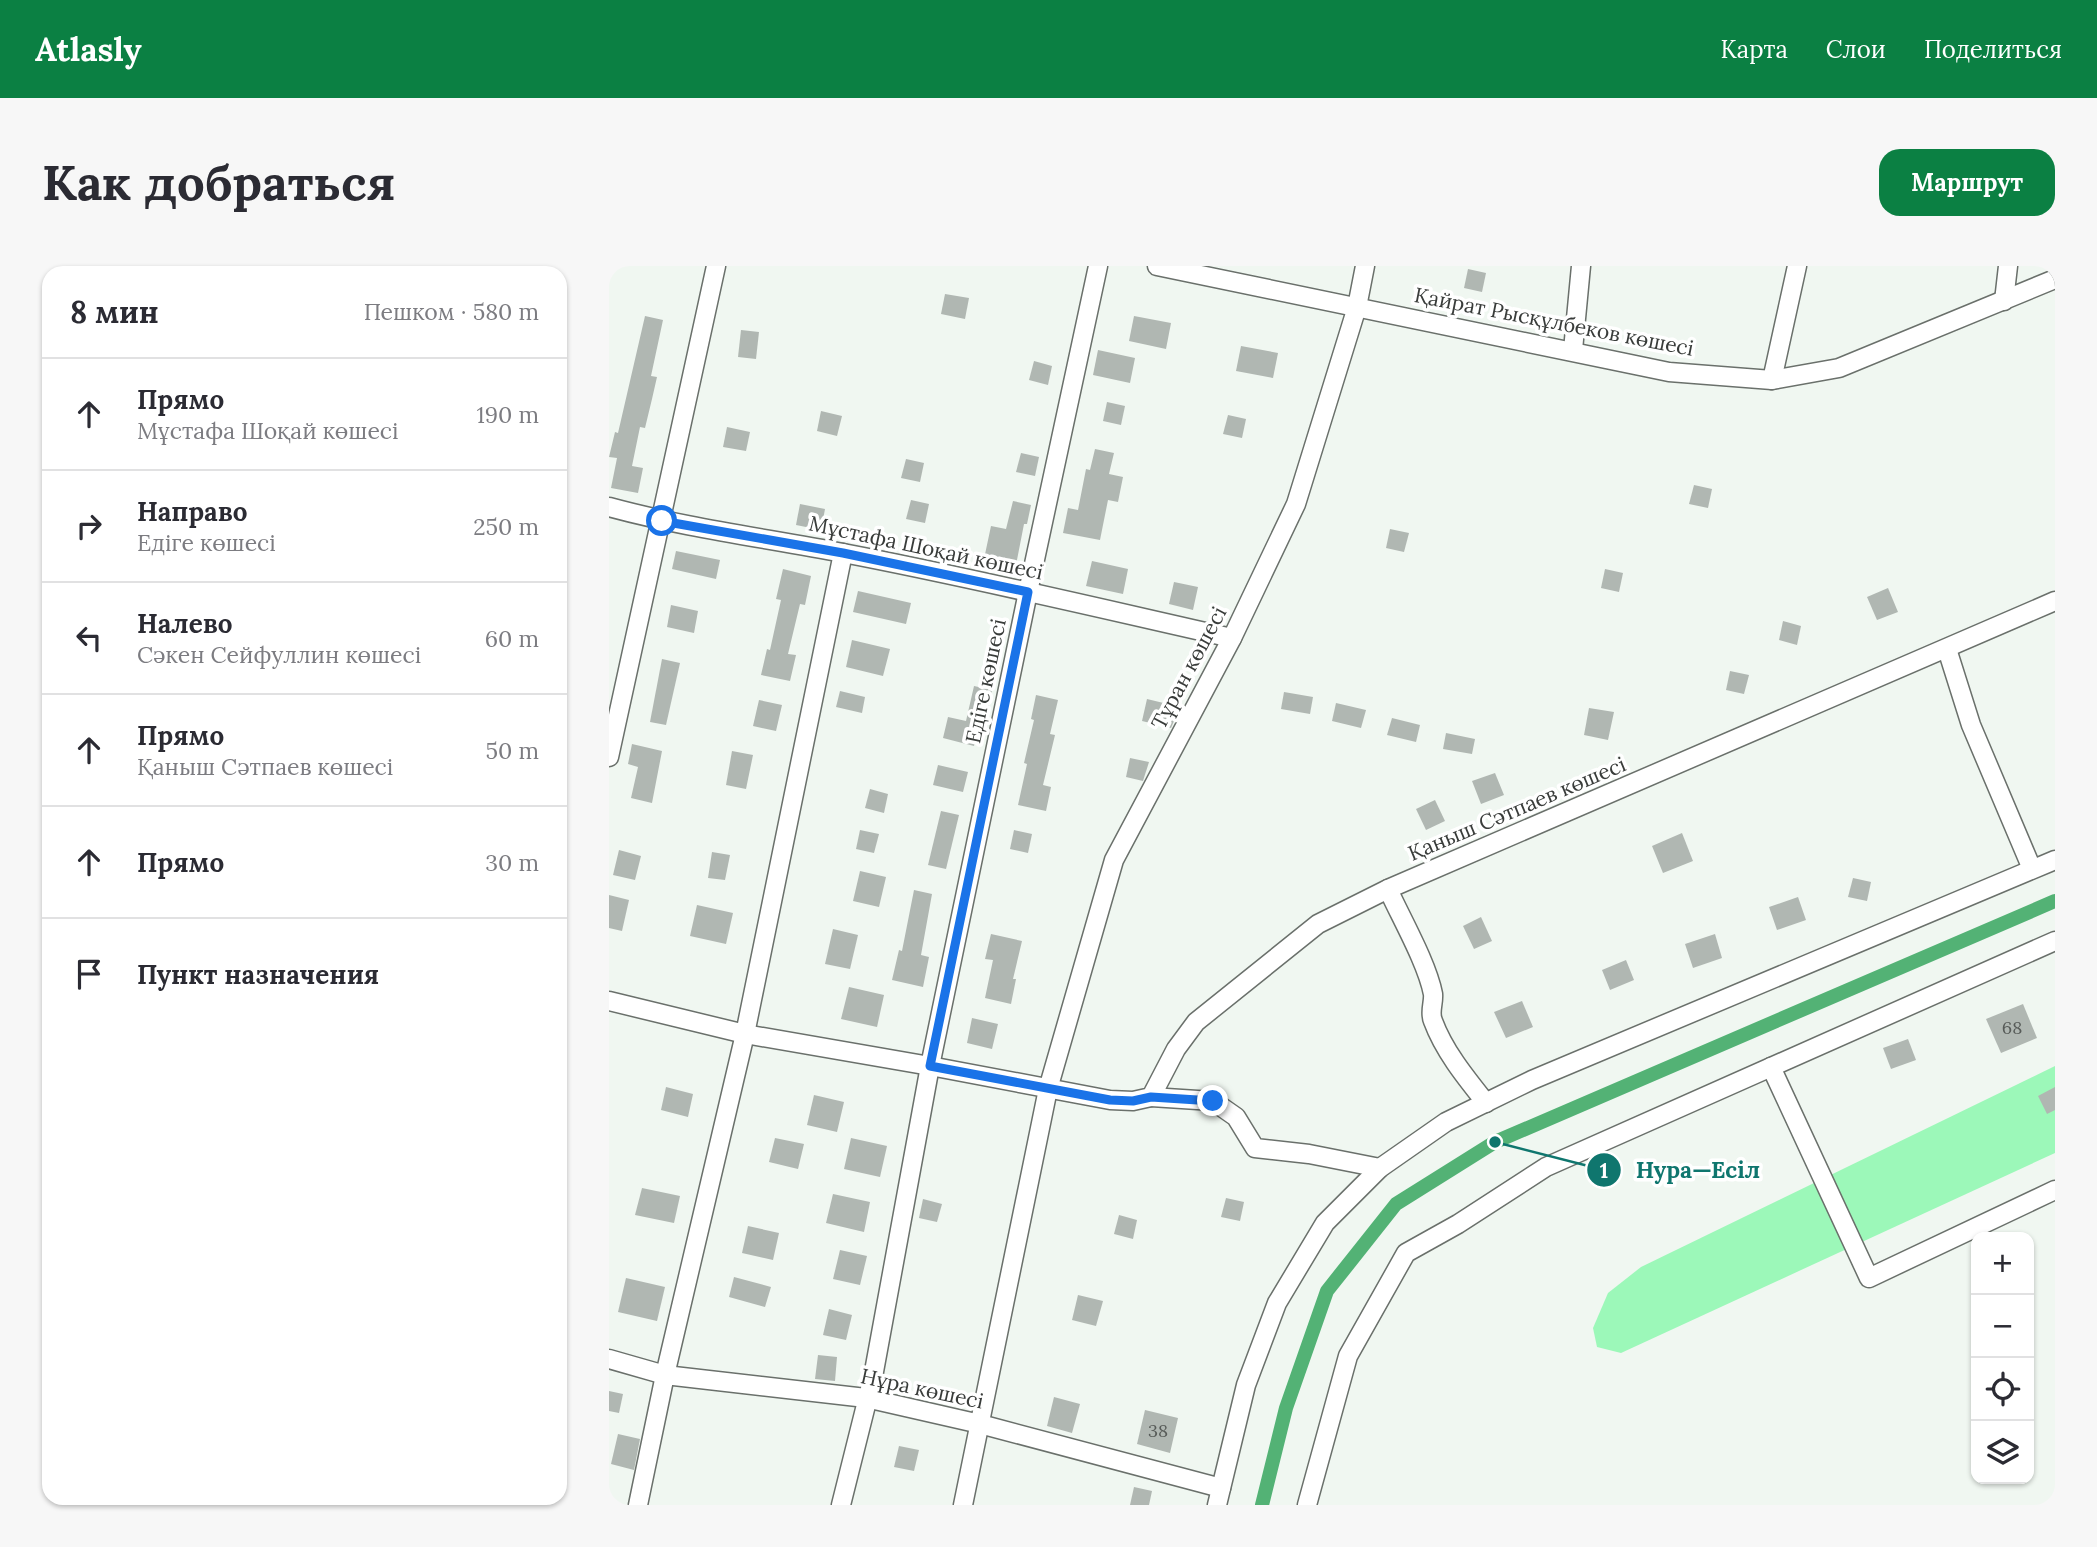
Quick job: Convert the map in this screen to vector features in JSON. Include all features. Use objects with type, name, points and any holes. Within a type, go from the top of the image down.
[{"type":"street","points":[[609,757],[716,266]]},
{"type":"street","name":"Едіге көшесі","points":[[841,1505],[873,1377],[930,1066],[1098,266]]},
{"type":"street","name":"Қайрат Рысқұлбеков көшесі","points":[[1157,266],[1669,372],[1772,380],[1839,368],[2055,279]]},
{"type":"street","name":"Тұран көшесі","points":[[963,1505],[1048,1089],[1114,860],[1232,638],[1296,504],[1357,307],[1365,266]]},
{"type":"street","points":[[1573,350],[1581,266]]},
{"type":"street","points":[[1772,380],[1797,266]]},
{"type":"street","points":[[2004,301],[2008,266]]},
{"type":"street","name":"Мұстафа Шоқай көшесі","points":[[609,508],[662,521],[843,553],[1232,638]]},
{"type":"street","points":[[638,1505],[665,1375],[745,1034],[843,553]]},
{"type":"street","name":"Қаныш Сәтпаев көшесі","points":[[1151,1097],[1175,1049],[1196,1021],[1318,924],[1388,889],[2055,601]]},
{"type":"street","points":[[1947,649],[1971,725],[2032,869]]},
{"type":"street","points":[[1219,1496],[1246,1385],[1277,1303],[1325,1223],[1380,1168],[1446,1122],[1532,1080],[2055,860]]},
{"type":"street","points":[[1388,889],[1419,955],[1433,995],[1431,1017],[1463,1073],[1486,1103]]},
{"type":"street","points":[[1307,1505],[1348,1356],[1406,1253],[1458,1224],[1546,1167],[2055,941]]},
{"type":"street","points":[[609,1001],[745,1034],[1110,1100],[1133,1101],[1151,1097],[1213,1101],[1236,1117],[1255,1148],[1309,1154],[1380,1168]]},
{"type":"street","points":[[1771,1067],[1868,1278],[2055,1190]]},
{"type":"street","name":"Нұра көшесі","points":[[609,1359],[665,1375],[866,1398],[980,1424],[1219,1496]]},
{"type":"green space","points":[[2055,1066],[2055,1153],[1621,1353],[1597,1347],[1593,1328],[1608,1293],[1641,1267]]},
{"type":"building","points":[[1468,269],[1486,273],[1482,292],[1464,288]]},
{"type":"building","points":[[945,294],[969,298],[965,319],[941,314]]},
{"type":"building","points":[[645,316],[663,320],[651,376],[657,377],[645,428],[640,427],[632,466],[643,468],[638,493],[611,488],[617,458],[609,457],[615,432],[618,433]]},
{"type":"building","points":[[1134,316],[1171,323],[1166,349],[1129,341]]},
{"type":"building","points":[[741,330],[759,332],[756,359],[738,357]]},
{"type":"building","points":[[1241,346],[1278,353],[1273,378],[1236,371]]},
{"type":"building","points":[[1098,350],[1135,358],[1130,383],[1093,375]]},
{"type":"building","points":[[1034,361],[1052,366],[1048,385],[1029,380]]},
{"type":"building","points":[[1107,402],[1125,406],[1121,425],[1103,421]]},
{"type":"building","points":[[821,411],[842,416],[837,436],[817,431]]},
{"type":"building","points":[[1228,415],[1246,419],[1242,438],[1223,434]]},
{"type":"building","points":[[727,427],[750,432],[746,451],[723,447]]},
{"type":"building","points":[[1095,449],[1114,453],[1109,474],[1123,477],[1118,502],[1108,500],[1100,540],[1063,533],[1068,508],[1078,510],[1086,469],[1090,470]]},
{"type":"building","points":[[1021,453],[1039,457],[1035,476],[1016,472]]},
{"type":"building","points":[[906,459],[924,463],[920,482],[901,478]]},
{"type":"building","points":[[1694,485],[1712,489],[1708,508],[1689,504]]},
{"type":"building","points":[[911,500],[929,504],[925,523],[906,519]]},
{"type":"building","points":[[1013,501],[1031,505],[1027,524],[1024,524],[1016,565],[984,559],[991,526],[1006,529]]},
{"type":"building","points":[[800,504],[825,509],[821,530],[796,525]]},
{"type":"building","points":[[1390,529],[1409,533],[1404,552],[1386,548]]},
{"type":"building","points":[[676,551],[720,560],[716,579],[672,569]]},
{"type":"building","points":[[1092,561],[1128,569],[1123,594],[1086,586]]},
{"type":"building","points":[[783,569],[811,576],[805,605],[800,604],[788,654],[796,655],[790,681],[761,675],[767,649],[770,650],[781,600],[776,599]]},
{"type":"building","points":[[1605,569],[1623,573],[1619,592],[1601,588]]},
{"type":"building","points":[[1174,582],[1198,587],[1193,610],[1169,604]]},
{"type":"building","points":[[1888,588],[1898,612],[1877,620],[1867,597]]},
{"type":"building","points":[[858,591],[911,603],[906,624],[853,612]]},
{"type":"building","points":[[671,605],[698,611],[694,633],[667,627]]},
{"type":"building","points":[[1783,621],[1801,626],[1797,645],[1779,640]]},
{"type":"building","points":[[852,640],[890,649],[883,676],[846,667]]},
{"type":"building","points":[[662,659],[680,663],[666,725],[650,722]]},
{"type":"building","points":[[1730,671],[1749,675],[1744,694],[1726,690]]},
{"type":"building","points":[[974,686],[992,690],[988,709],[983,708],[974,746],[943,738],[948,717],[966,721]]},
{"type":"building","points":[[840,691],[865,697],[862,713],[836,707]]},
{"type":"building","points":[[1284,692],[1313,697],[1310,714],[1281,709]]},
{"type":"building","points":[[1036,695],[1058,700],[1050,734],[1055,735],[1043,785],[1051,787],[1046,811],[1018,805],[1027,764],[1024,763],[1034,720],[1031,719]]},
{"type":"building","points":[[1147,699],[1180,707],[1171,728],[1142,721]]},
{"type":"building","points":[[759,700],[782,705],[776,731],[753,726]]},
{"type":"building","points":[[1336,703],[1366,710],[1361,728],[1332,721]]},
{"type":"building","points":[[1589,708],[1614,712],[1608,740],[1584,735]]},
{"type":"building","points":[[1392,718],[1420,725],[1416,742],[1387,735]]},
{"type":"building","points":[[1446,733],[1475,739],[1472,754],[1443,749]]},
{"type":"building","points":[[632,744],[662,751],[652,803],[631,798],[638,767],[628,764]]},
{"type":"building","points":[[732,751],[753,755],[746,789],[726,785]]},
{"type":"building","points":[[1130,758],[1149,762],[1143,781],[1126,777]]},
{"type":"building","points":[[938,765],[968,772],[963,792],[933,785]]},
{"type":"building","points":[[1495,773],[1504,795],[1481,804],[1472,781]]},
{"type":"building","points":[[870,789],[888,794],[884,813],[865,808]]},
{"type":"building","points":[[1435,800],[1445,821],[1426,830],[1416,809]]},
{"type":"building","points":[[941,811],[959,815],[946,869],[928,865]]},
{"type":"building","points":[[860,830],[879,834],[874,853],[856,849]]},
{"type":"building","points":[[1014,830],[1032,834],[1028,853],[1010,849]]},
{"type":"building","points":[[1682,833],[1693,861],[1663,873],[1652,846]]},
{"type":"building","points":[[619,850],[641,856],[635,880],[613,875]]},
{"type":"building","points":[[712,852],[730,855],[725,880],[708,878]]},
{"type":"building","points":[[860,871],[886,877],[879,907],[853,901]]},
{"type":"building","points":[[1853,878],[1871,882],[1867,901],[1848,897]]},
{"type":"building","points":[[914,890],[932,894],[921,955],[929,957],[923,987],[892,980],[899,950],[902,951]]},
{"type":"building","points":[[609,895],[629,900],[622,931],[609,928]]},
{"type":"building","points":[[1798,897],[1806,920],[1777,930],[1769,907]]},
{"type":"building","points":[[697,905],[733,913],[726,944],[690,936]]},
{"type":"building","points":[[1481,917],[1492,941],[1474,949],[1463,926]]},
{"type":"building","points":[[833,929],[858,935],[850,969],[825,964]]},
{"type":"building","points":[[991,934],[1022,941],[1013,979],[1016,979],[1011,1004],[985,998],[993,960],[985,959]]},
{"type":"building","points":[[1715,934],[1722,958],[1693,968],[1685,944]]},
{"type":"building","points":[[1626,960],[1634,980],[1610,990],[1602,970]]},
{"type":"building","points":[[849,987],[884,995],[877,1027],[841,1019]]},
{"type":"building","points":[[1522,1001],[1533,1027],[1506,1038],[1494,1012]]},
{"type":"building","points":[[2023,1004],[2037,1038],[2001,1053],[1986,1019]]},
{"type":"building","points":[[972,1018],[998,1024],[992,1049],[967,1043]]},
{"type":"building","points":[[1908,1039],[1916,1060],[1891,1069],[1883,1048]]},
{"type":"building","points":[[666,1087],[693,1094],[688,1117],[661,1110]]},
{"type":"building","points":[[2055,1087],[2055,1110],[2047,1114],[2038,1096]]},
{"type":"building","points":[[814,1095],[844,1102],[837,1132],[807,1125]]},
{"type":"building","points":[[775,1138],[804,1144],[798,1169],[769,1162]]},
{"type":"building","points":[[851,1138],[887,1146],[880,1177],[844,1169]]},
{"type":"building","points":[[642,1188],[680,1196],[674,1223],[635,1215]]},
{"type":"building","points":[[833,1194],[870,1202],[864,1232],[826,1223]]},
{"type":"building","points":[[1226,1198],[1244,1202],[1240,1221],[1221,1217]]},
{"type":"building","points":[[923,1199],[942,1204],[937,1222],[919,1218]]},
{"type":"building","points":[[1119,1215],[1137,1220],[1133,1239],[1114,1234]]},
{"type":"building","points":[[748,1226],[779,1233],[773,1260],[742,1253]]},
{"type":"building","points":[[840,1250],[867,1256],[860,1285],[833,1279]]},
{"type":"building","points":[[734,1277],[771,1287],[765,1307],[729,1297]]},
{"type":"building","points":[[626,1278],[665,1287],[657,1321],[618,1312]]},
{"type":"building","points":[[1078,1295],[1103,1301],[1096,1326],[1072,1320]]},
{"type":"building","points":[[829,1309],[852,1315],[846,1340],[823,1335]]},
{"type":"building","points":[[818,1355],[837,1357],[835,1381],[815,1379]]},
{"type":"building","points":[[609,1391],[623,1394],[619,1413],[609,1411]]},
{"type":"building","points":[[1054,1397],[1080,1404],[1072,1433],[1047,1426]]},
{"type":"building","points":[[1145,1410],[1178,1418],[1170,1453],[1137,1444]]},
{"type":"building","points":[[618,1434],[640,1439],[634,1470],[611,1464]]},
{"type":"building","points":[[899,1446],[919,1450],[914,1471],[894,1467]]},
{"type":"building","points":[[1134,1487],[1152,1491],[1149,1505],[1130,1505]]},
{"type":"waterway","points":[[1262,1505],[1286,1408],[1327,1291],[1396,1204],[1495,1142],[2055,901]]},
{"type":"place","name":"Нура—Есіл","points":[[1495,1142]]},
{"type":"route","points":[[662,521],[843,553],[1028,592],[930,1066],[1110,1100],[1133,1101],[1151,1097],[1213,1101]]}]
